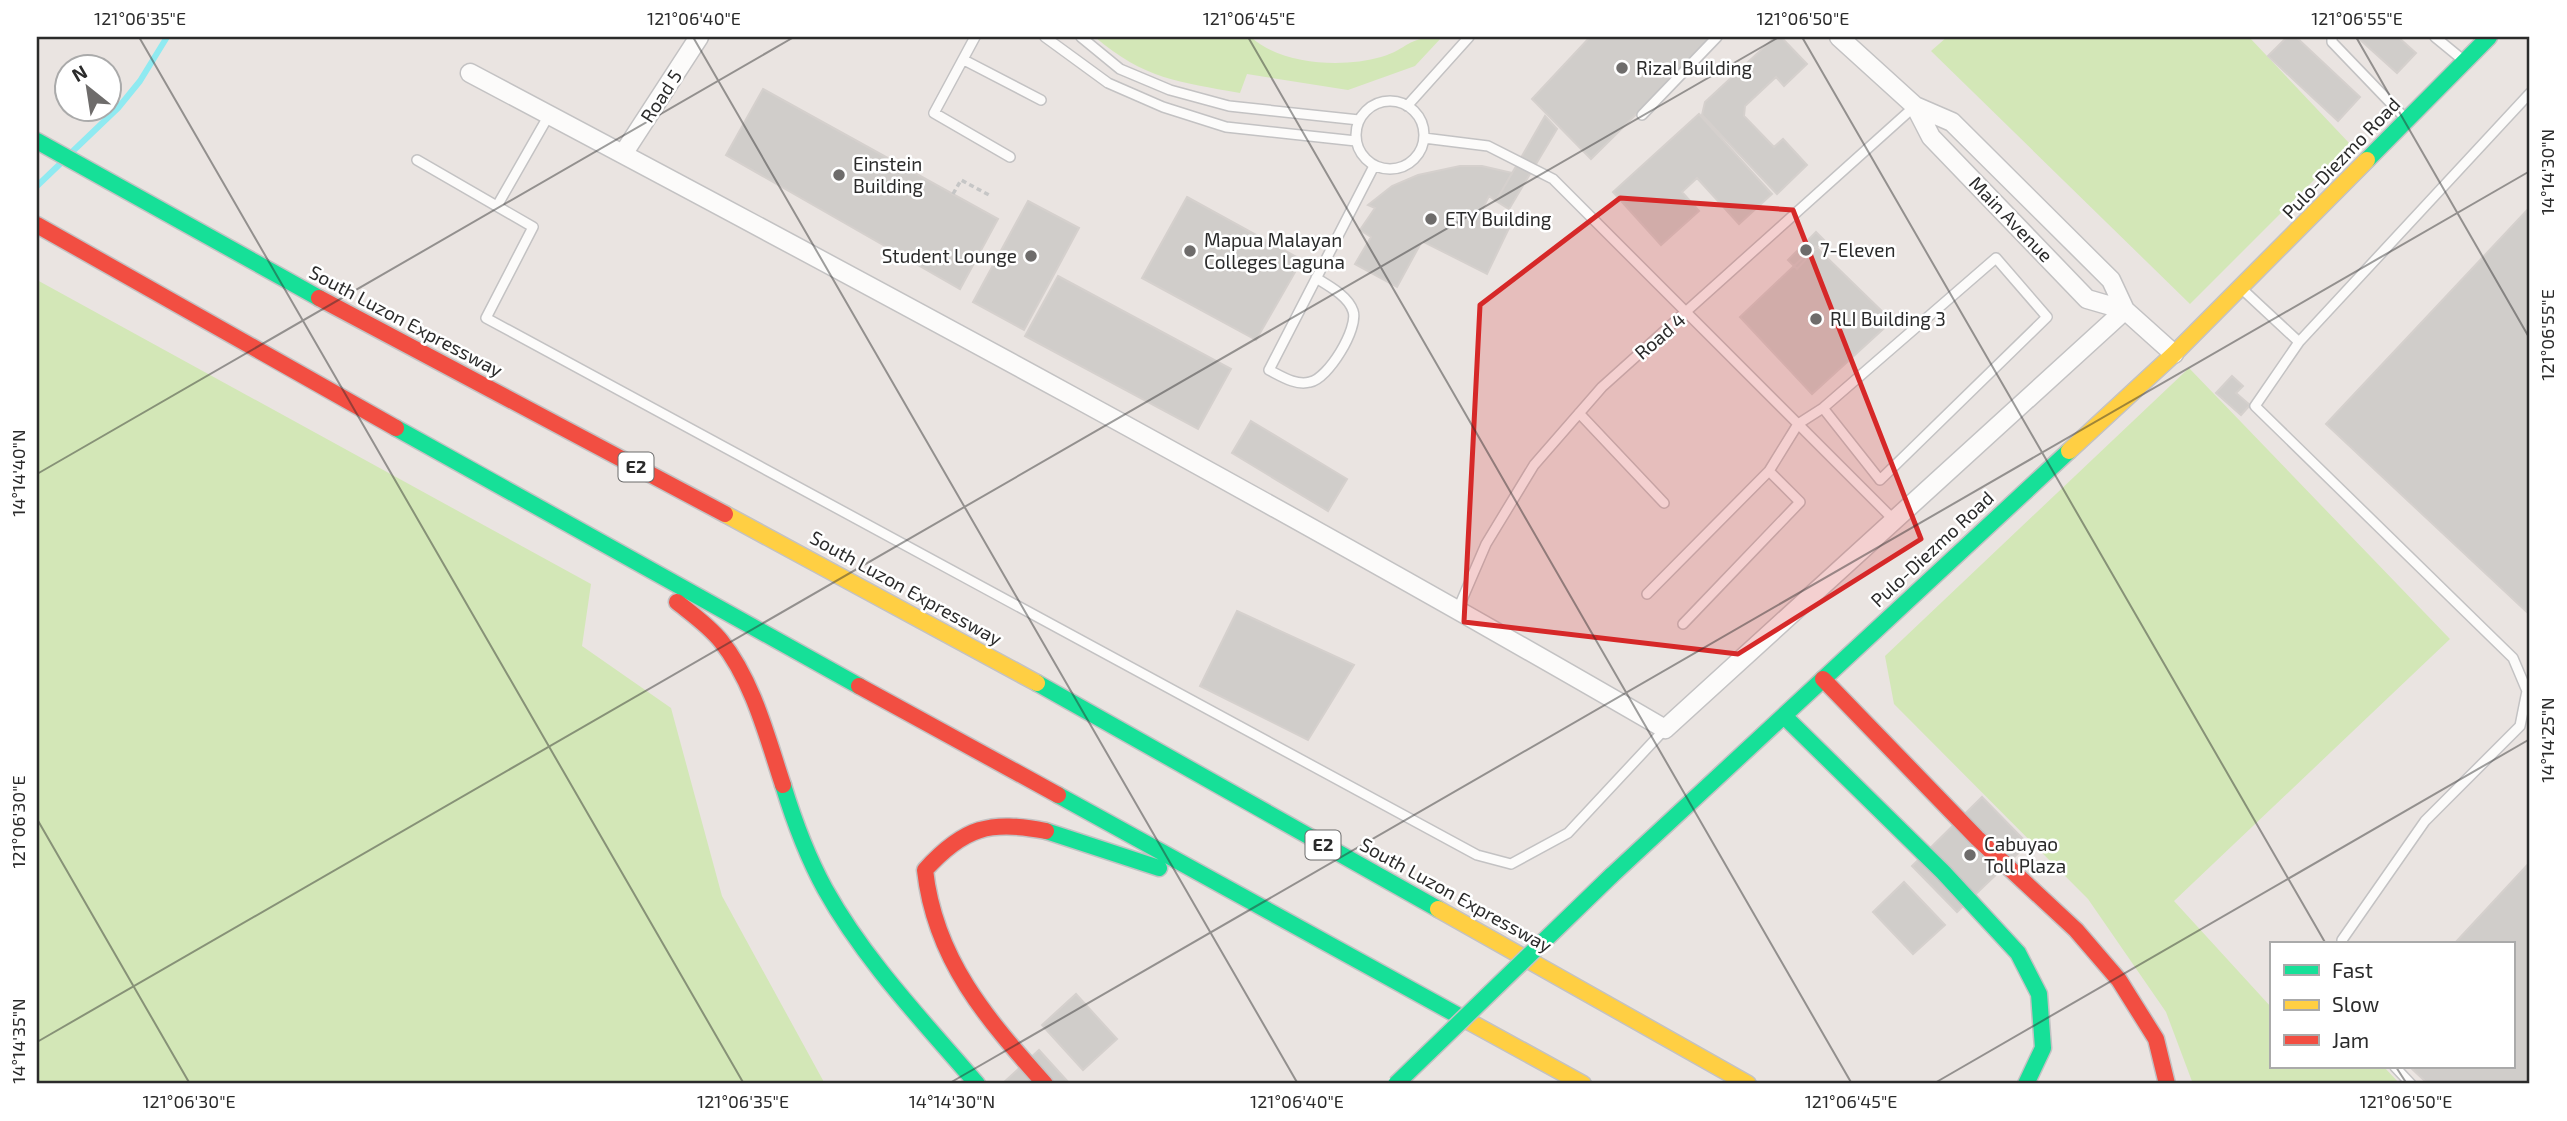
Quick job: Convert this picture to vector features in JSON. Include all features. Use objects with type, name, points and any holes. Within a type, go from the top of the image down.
[{"type":"main road","name":"Pulo-Diezmo Road","points":[[1396,1084],[1611,876],[2242,289],[2489,37]]},
{"type":"main road","name":"South Luzon Expressway","points":[[37,141],[365,324],[919,617],[1746,1083]]},
{"type":"main road","points":[[37,226],[617,552],[1583,1084]]},
{"type":"main road","points":[[617,552],[709,628],[727,648],[765,726],[797,825],[825,890],[892,984],[977,1084]]},
{"type":"main road","points":[[1823,679],[1977,838],[2076,930],[2119,980],[2156,1039],[2167,1084]]},
{"type":"main road","points":[[1784,716],[1943,872],[2018,953],[2039,994],[2043,1048],[2026,1084]]},
{"type":"main road","points":[[1045,1084],[979,1003],[948,957],[933,923],[925,899],[925,870],[951,841],[986,826],[1029,828],[1100,847],[1249,900]]},
{"type":"street","name":"Road 5","points":[[623,154],[699,37]]},
{"type":"street","name":"Main Avenue","points":[[1839,37],[1915,106],[1952,122],[2111,280],[2125,310],[2174,354]]},
{"type":"street","points":[[470,73],[1458,609],[1665,729],[2125,310]]},
{"type":"street","name":"Main Avenue","points":[[1915,106],[1931,137],[2087,299],[2125,310]]},
{"type":"lane","points":[[975,37],[934,113],[1010,157]]},
{"type":"lane","points":[[1045,37],[1108,83],[1163,107],[1226,127],[1356,141]]},
{"type":"lane","points":[[1081,37],[1120,69],[1170,90],[1229,106],[1359,120]]},
{"type":"lane","points":[[1407,106],[1469,37]]},
{"type":"lane","points":[[1642,115],[1717,37]]},
{"type":"lane","points":[[2332,37],[2332,42],[2407,120]]},
{"type":"lane","points":[[2435,37],[2465,61]]},
{"type":"lane","points":[[964,60],[1041,100]]},
{"type":"lane","points":[[2342,942],[2425,821],[2520,726],[2527,691],[2513,658],[2255,405],[2299,342],[2530,93]]},
{"type":"lane","points":[[1397,102],[1407,106],[1420,120],[1424,138],[1421,149],[1406,165],[1396,169],[1374,166],[1359,151],[1356,141],[1359,120],[1375,104],[1397,102]]},
{"type":"lane","name":"Road 4","points":[[1458,609],[1486,544],[1527,476],[1602,387],[1915,106]]},
{"type":"lane","points":[[496,206],[549,115]]},
{"type":"lane","points":[[1424,138],[1488,146],[1553,179],[1894,520]]},
{"type":"lane","points":[[417,160],[533,227],[486,318],[1477,855],[1511,864],[1568,832],[1665,729]]},
{"type":"lane","points":[[1316,278],[1342,295],[1353,311],[1353,330],[1325,373],[1312,382],[1297,383],[1269,370],[1316,278],[1374,166]]},
{"type":"lane","points":[[1647,594],[1769,471],[1798,424],[1823,408],[1996,258],[2048,317],[1880,480],[1823,408]]},
{"type":"lane","points":[[2242,289],[2299,342]]},
{"type":"lane","points":[[1579,413],[1664,503]]},
{"type":"lane","points":[[1683,624],[1800,502],[1769,471]]},
{"type":"lane","points":[[2396,1068],[2412,1084]]},
{"type":"path","points":[[953,194],[961,180],[989,195]]},
{"type":"highlighted area","points":[[1620,198],[1793,210],[1921,539],[1738,654],[1464,622],[1480,305]]},
{"type":"green space","points":[[1095,37],[1251,37],[1264,46],[1295,59],[1331,63],[1381,57],[1414,41],[1442,37],[1415,66],[1348,90],[1247,74],[1240,93],[1163,77],[1130,62]]},
{"type":"green space","points":[[1947,37],[2249,37],[2350,144],[2190,304],[1931,51]]},
{"type":"green space","points":[[37,280],[591,584],[582,646],[671,708],[722,896],[825,1084],[37,1084]]},
{"type":"green space","points":[[2189,368],[2450,639],[2174,901],[2270,1006],[2270,1068],[2385,1068],[2400,1084],[2193,1084],[2166,1012],[2088,899],[1894,704],[1885,656]]},
{"type":"building","name":"Rizal Building","points":[[1590,37],[1714,37],[1591,159],[1532,99]]},
{"type":"building","points":[[1775,37],[1781,37],[1807,64],[1784,86],[1776,77],[1745,106],[1744,116],[1774,147],[1783,139],[1807,165],[1777,194],[1702,115],[1705,102]]},
{"type":"building","points":[[2287,37],[2296,37],[2360,97],[2338,121],[2268,56]]},
{"type":"building","points":[[2357,37],[2398,37],[2416,53],[2397,73]]},
{"type":"building","name":"Einstein Building","points":[[763,89],[998,219],[960,289],[726,155]]},
{"type":"building","points":[[1699,114],[1772,194],[1739,224],[1697,178],[1682,192],[1699,211],[1661,245],[1613,192]]},
{"type":"building","points":[[1545,116],[1557,129],[1509,209],[1496,201]]},
{"type":"building","name":"ETY Building","points":[[1460,166],[1482,166],[1512,173],[1496,201],[1489,196],[1482,210],[1509,228],[1487,274],[1422,241],[1397,287],[1355,264],[1371,237],[1360,230],[1375,208],[1368,205],[1392,186],[1418,175]]},
{"type":"building","points":[[1187,197],[1302,260],[1256,340],[1142,278]]},
{"type":"building","name":"Student Lounge","points":[[1028,201],[1079,228],[1024,330],[973,302]]},
{"type":"building","points":[[2530,207],[2530,615],[2326,424]]},
{"type":"building","name":"7-Eleven","points":[[1816,232],[1824,240],[1797,269],[1788,260]]},
{"type":"building","name":"RLI Building 3","points":[[1815,246],[1892,321],[1812,394],[1740,317]]},
{"type":"building","points":[[1058,276],[1231,369],[1198,429],[1025,336]]},
{"type":"building","points":[[2232,376],[2243,386],[2236,393],[2250,405],[2241,415],[2216,393]]},
{"type":"building","points":[[1251,421],[1347,479],[1328,511],[1232,453]]},
{"type":"building","points":[[1237,611],[1354,665],[1308,740],[1200,686]]},
{"type":"building","name":"Cabuyao Toll Plaza","points":[[1982,797],[2028,844],[1957,912],[1912,866]]},
{"type":"building","points":[[2530,862],[2530,1084],[2428,1084],[2411,1068],[2514,1068],[2514,942],[2456,942]]},
{"type":"building","points":[[1904,882],[1945,925],[1913,954],[1873,912]]},
{"type":"building","points":[[1076,994],[1117,1039],[1083,1070],[1042,1025]]},
{"type":"building","points":[[1039,1050],[1070,1084],[1002,1084]]},
{"type":"waterway","points":[[73,151],[118,108],[140,81],[167,37]]},
{"type":"waterway","points":[[37,186],[61,163]]},
{"type":"traffic: fast","points":[[2367,160],[2489,37]]},
{"type":"traffic: fast","points":[[37,141],[319,298]]},
{"type":"traffic: fast","points":[[396,428],[859,686]]},
{"type":"traffic: fast","points":[[1611,876],[2069,451]]},
{"type":"traffic: fast","points":[[1037,683],[1438,909]]},
{"type":"traffic: fast","points":[[1784,716],[1943,872],[2018,953],[2039,994],[2043,1048],[2026,1084]]},
{"type":"traffic: fast","points":[[783,785],[807,851],[841,916],[896,990],[977,1084]]},
{"type":"traffic: fast","points":[[1058,795],[1468,1021]]},
{"type":"traffic: fast","points":[[1046,831],[1159,868]]},
{"type":"traffic: fast","points":[[1396,1084],[1611,876]]},
{"type":"traffic: slow","points":[[2069,451],[2174,354],[2367,160]]},
{"type":"traffic: slow","points":[[725,514],[1037,683]]},
{"type":"traffic: slow","points":[[1438,909],[1748,1084]]},
{"type":"traffic: slow","points":[[1468,1021],[1583,1084]]},
{"type":"traffic: jam","points":[[37,225],[396,428]]},
{"type":"traffic: jam","points":[[319,298],[725,514]]},
{"type":"traffic: jam","points":[[677,602],[721,641],[742,674],[758,710],[783,785]]},
{"type":"traffic: jam","points":[[1823,679],[1977,838],[2076,930],[2119,980],[2156,1039],[2167,1084]]},
{"type":"traffic: jam","points":[[859,686],[1058,795]]},
{"type":"traffic: jam","points":[[1045,1084],[984,1011],[952,960],[940,932],[925,870],[952,844],[979,830],[1009,826],[1046,831]]},
{"type":"place","name":"Rizal Building","points":[[1622,68]]},
{"type":"place","name":"Einstein Building","points":[[839,175]]},
{"type":"place","name":"ETY Building","points":[[1431,219]]},
{"type":"place","name":"7-Eleven","points":[[1806,250]]},
{"type":"place","name":"Mapua Malayan Colleges Laguna","points":[[1190,251]]},
{"type":"place","name":"Student Lounge","points":[[1031,256]]},
{"type":"place","name":"RLI Building 3","points":[[1816,319]]},
{"type":"place","name":"Cabuyao Toll Plaza","points":[[1970,855]]}]
